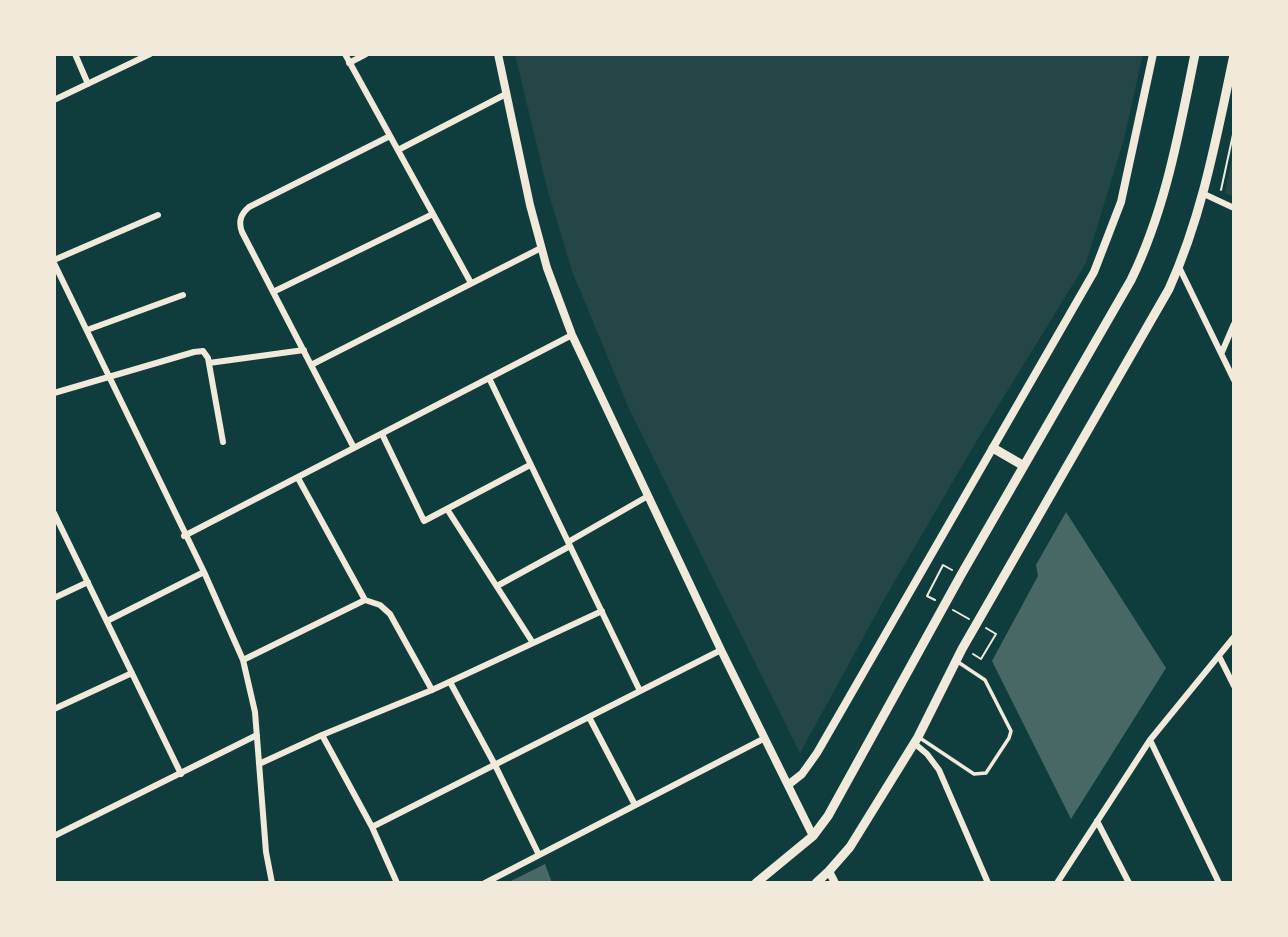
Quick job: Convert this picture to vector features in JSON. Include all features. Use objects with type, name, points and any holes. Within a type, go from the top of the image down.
[{"type":"main road","points":[[756,883],[813,836],[828,816],[1130,280],[1152,232],[1168,183],[1195,54]]},
{"type":"main road","points":[[816,883],[830,872],[862,828],[916,740],[956,661],[1146,331],[1179,267],[1204,194],[1234,55]]},
{"type":"main road","points":[[993,449],[1024,466]]},
{"type":"street","points":[[75,54],[88,84]]},
{"type":"street","points":[[54,100],[150,54]]},
{"type":"street","points":[[345,54],[471,283]]},
{"type":"street","points":[[349,63],[366,54]]},
{"type":"street","points":[[498,54],[541,248],[572,335],[721,650],[813,836]]},
{"type":"street","points":[[788,785],[813,761],[1083,293],[1105,249],[1127,178],[1153,54]]},
{"type":"street","points":[[398,150],[506,94]]},
{"type":"street","points":[[354,448],[242,232],[241,215],[249,207],[390,136]]},
{"type":"street","points":[[1204,194],[1234,208]]},
{"type":"street","points":[[158,215],[54,261],[184,536],[204,572],[243,660],[250,684],[257,735],[265,852],[272,883]]},
{"type":"street","points":[[273,292],[433,215]]},
{"type":"street","points":[[311,365],[541,248]]},
{"type":"street","points":[[1179,267],[1234,380]]},
{"type":"street","points":[[87,330],[183,295]]},
{"type":"street","points":[[1222,352],[1234,324]]},
{"type":"street","points":[[184,536],[572,335]]},
{"type":"street","points":[[209,363],[303,350]]},
{"type":"street","points":[[54,393],[198,351],[206,354],[209,363],[223,442]]},
{"type":"street","points":[[489,378],[640,691]]},
{"type":"street","points":[[382,434],[424,521],[530,465]]},
{"type":"street","points":[[298,478],[365,600]]},
{"type":"street","points":[[497,586],[648,496]]},
{"type":"street","points":[[447,509],[533,643]]},
{"type":"street","points":[[54,513],[181,774]]},
{"type":"street","points":[[107,621],[204,572]]},
{"type":"street","points":[[54,598],[88,582]]},
{"type":"street","points":[[243,660],[365,600],[380,604],[390,614],[432,690]]},
{"type":"street","points":[[259,764],[450,682],[601,611]]},
{"type":"street","points":[[1057,883],[1150,740],[1234,637]]},
{"type":"street","points":[[372,827],[721,650]]},
{"type":"street","points":[[1219,656],[1234,686]]},
{"type":"street","points":[[54,709],[132,673]]},
{"type":"street","points":[[450,682],[539,855]]},
{"type":"street","points":[[589,717],[635,806]]},
{"type":"street","points":[[54,835],[257,735]]},
{"type":"street","points":[[322,735],[372,827],[397,883]]},
{"type":"street","points":[[485,883],[765,738]]},
{"type":"street","points":[[916,740],[939,770],[988,883]]},
{"type":"street","points":[[1150,740],[1219,883]]},
{"type":"street","points":[[1097,821],[1129,883]]},
{"type":"street","points":[[830,872],[835,883]]},
{"type":"lane","points":[[916,740],[979,775],[986,773],[1009,738],[1010,727],[985,680],[956,661]]},
{"type":"path","points":[[1222,194],[1234,130]]},
{"type":"path","points":[[939,602],[927,596],[943,565]]},
{"type":"path","points":[[950,608],[973,621]]},
{"type":"path","points":[[981,659],[996,634],[985,627]]},
{"type":"shaded area","points":[[515,54],[1143,54],[1124,139],[1086,263],[979,437],[886,596],[800,753],[630,411],[572,271],[547,188]]},
{"type":"shaded area","points":[[1234,148],[1234,197],[1225,193]]},
{"type":"building","points":[[1066,512],[1166,668],[1071,819],[992,661],[1038,576],[1036,565]]},
{"type":"building","points":[[545,864],[552,883],[507,883]]}]
